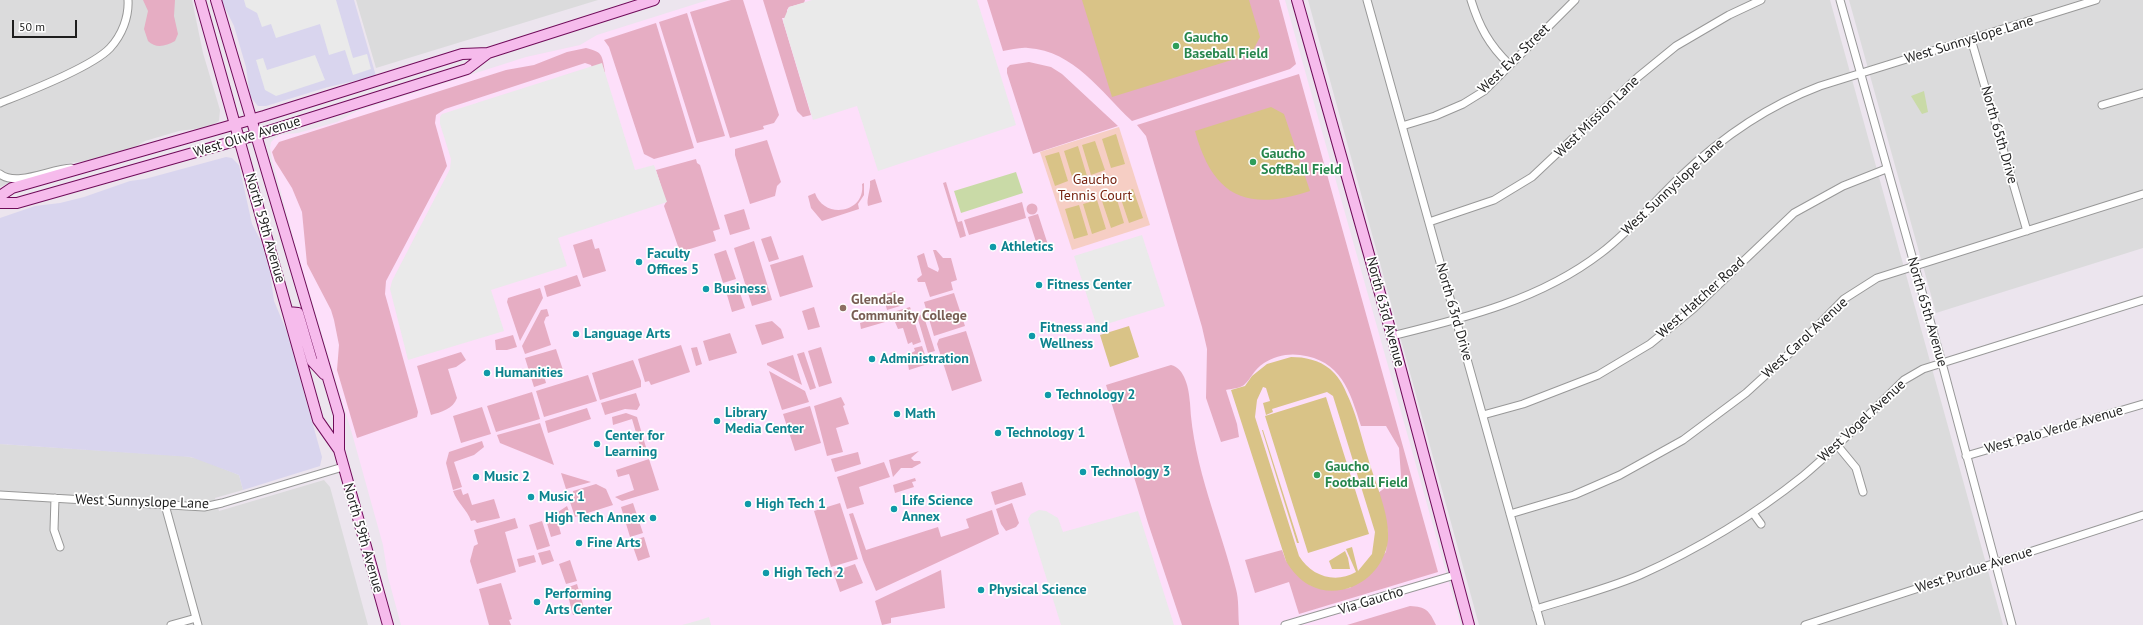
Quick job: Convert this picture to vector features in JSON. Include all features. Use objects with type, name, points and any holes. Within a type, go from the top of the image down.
[{"type":"main road","name":"North 59th Avenue","points":[[200,0],[318,420],[339,450]]},
{"type":"main road","name":"North 59th Avenue","points":[[216,0],[326,376],[339,415],[339,450],[388,625]]},
{"type":"main road","name":"West Olive Avenue","points":[[0,196],[12,188],[251,120],[462,54],[488,53],[654,0]]},
{"type":"main road","name":"North 63rd Avenue","points":[[1297,0],[1392,336],[1469,625]]},
{"type":"main road","name":"West Olive Avenue","points":[[0,203],[18,203],[240,140],[467,69],[488,53]]},
{"type":"main road","points":[[288,312],[298,313],[312,361],[326,376]]},
{"type":"street","points":[[0,103],[82,67],[110,48],[120,33],[128,15],[128,0]]},
{"type":"street","name":"North 63rd Drive","points":[[1367,0],[1541,625]]},
{"type":"street","points":[[1471,0],[1477,20],[1488,42],[1509,64]]},
{"type":"street","name":"West Eva Street","points":[[1402,126],[1435,116],[1463,104],[1484,91],[1509,64],[1575,0]]},
{"type":"street","name":"West Mission Lane","points":[[1429,222],[1494,200],[1532,177],[1638,77],[1676,46],[1729,15],[1761,0]]},
{"type":"street","name":"North 65th Avenue","points":[[1840,0],[1913,266],[1942,363],[2012,625]]},
{"type":"street","name":"West Sunnyslope Lane","points":[[1392,336],[1457,319],[1513,302],[1566,277],[1616,241],[1682,175],[1732,133],[1759,115],[1792,98],[1820,86],[2096,0]]},
{"type":"street","name":"North 65th Drive","points":[[1971,39],[2027,231]]},
{"type":"street","points":[[2102,105],[2143,93]]},
{"type":"street","points":[[0,174],[6,178],[16,180],[59,168],[81,168]]},
{"type":"street","name":"West Hatcher Road","points":[[1483,415],[1523,404],[1598,375],[1650,344],[1693,309],[1794,213],[1843,186],[1886,169]]},
{"type":"street","name":"West Carol Avenue","points":[[1510,514],[1574,495],[1620,475],[1683,440],[1746,393],[1804,341],[1844,299],[1877,278],[2143,194]]},
{"type":"street","name":"West Vogel Avenue","points":[[1536,608],[1591,592],[1639,575],[1704,544],[1753,513],[1804,475],[1837,446],[1904,380],[1923,369],[2143,300]]},
{"type":"street","name":"West Palo Verde Avenue","points":[[1966,456],[2143,404]]},
{"type":"street","points":[[1837,446],[1856,468],[1863,492]]},
{"type":"street","name":"West Sunnyslope Lane","points":[[0,495],[165,505],[213,506],[343,467]]},
{"type":"street","name":"West Sunnyslope Lane","points":[[55,498],[54,530],[60,547]]},
{"type":"street","points":[[165,505],[197,622],[171,625]]},
{"type":"street","points":[[1753,513],[1761,524]]},
{"type":"street","name":"West Purdue Avenue","points":[[1805,625],[2143,515]]},
{"type":"street","name":"Via Gaucho","points":[[1285,625],[1455,575]]},
{"type":"shaded area","points":[[0,0],[192,0],[203,53],[220,110],[219,121],[209,127],[179,131],[145,141],[130,150],[96,160],[69,163],[24,177],[0,187]]},
{"type":"shaded area","points":[[143,0],[175,0],[174,16],[178,34],[175,41],[158,46],[151,44],[148,41],[144,29],[148,11]]},
{"type":"shaded area","points":[[221,0],[354,0],[376,76],[328,87],[266,106],[258,106],[250,96],[246,67],[234,26]]},
{"type":"shaded area","points":[[244,0],[336,0],[353,58],[367,54],[371,69],[353,75],[345,50],[329,55],[320,24],[276,38],[271,24],[262,27],[257,13],[246,7]]},
{"type":"shaded area","points":[[356,0],[598,0],[376,68]]},
{"type":"shaded area","name":"Glendale Community College","points":[[708,0],[1285,0],[1461,625],[401,625],[388,577],[383,545],[353,437],[298,255],[272,159],[270,148],[271,142],[279,135],[298,133],[337,122],[357,111],[526,57],[580,45],[597,35]]},
{"type":"shaded area","points":[[731,0],[743,0],[779,115],[774,123],[763,126],[764,129],[730,138],[690,12]]},
{"type":"shaded area","points":[[763,0],[805,0],[804,3],[789,7],[787,10],[788,18],[782,18],[811,115],[803,117],[797,111]]},
{"type":"shaded area","points":[[812,0],[977,0],[1016,125],[878,171],[857,106],[813,120],[783,21],[789,7]]},
{"type":"shaded area","points":[[987,0],[1279,0],[1296,64],[1290,69],[1132,121],[1086,75],[1059,57],[1044,51],[1028,48],[1003,51]]},
{"type":"shaded area","name":"Gaucho Baseball Field","points":[[1082,0],[1249,0],[1260,37],[1251,54],[1112,97]]},
{"type":"shaded area","points":[[1308,0],[1830,0],[2003,625],[1479,625]]},
{"type":"shaded area","points":[[1849,0],[2143,0],[2143,248],[1936,313]]},
{"type":"shaded area","points":[[687,13],[725,136],[697,143],[659,22]]},
{"type":"shaded area","points":[[656,23],[694,148],[654,159],[644,154],[609,47],[604,40]]},
{"type":"shaded area","points":[[586,48],[595,51],[600,55],[605,72],[594,72],[591,65],[585,63],[445,109],[436,115],[435,123],[447,166],[386,281],[385,294],[418,412],[417,417],[357,438],[337,370],[339,345],[334,320],[331,310],[307,264],[302,212],[292,188],[275,161],[272,152],[279,142],[506,70],[534,65],[567,52]]},
{"type":"shaded area","points":[[315,55],[325,80],[276,96],[265,90],[256,60],[263,58],[267,70]]},
{"type":"shaded area","points":[[1029,62],[1051,67],[1062,74],[1118,126],[1033,154],[1007,73],[1007,68],[1010,65]]},
{"type":"shaded area","points":[[602,63],[635,170],[654,165],[667,202],[558,238],[567,266],[491,290],[504,331],[408,360],[390,289],[392,281],[450,169],[451,159],[440,124],[440,117],[442,114]]},
{"type":"shaded area","points":[[1299,74],[1438,572],[1299,614],[1289,582],[1255,593],[1245,560],[1282,550],[1286,561],[1310,585],[1328,590],[1350,588],[1386,552],[1388,532],[1378,493],[1401,476],[1399,448],[1386,426],[1361,426],[1348,389],[1334,370],[1325,363],[1314,358],[1296,354],[1282,356],[1268,361],[1258,368],[1244,385],[1238,388],[1226,390],[1237,424],[1239,437],[1221,442],[1206,398],[1207,349],[1202,327],[1146,136],[1137,125]]},
{"type":"shaded area","points":[[1924,91],[1928,112],[1922,114],[1911,96]]},
{"type":"shaded area","name":"Gaucho SoftBall Field","points":[[1271,107],[1284,114],[1310,191],[1288,197],[1268,200],[1251,199],[1236,194],[1223,185],[1212,171],[1203,153],[1195,131]]},
{"type":"shaded area","points":[[1116,134],[1125,164],[1111,168],[1102,139]]},
{"type":"shaded area","points":[[767,140],[781,182],[777,186],[775,196],[750,204],[735,155],[735,149]]},
{"type":"shaded area","points":[[1095,141],[1105,170],[1091,175],[1082,145]]},
{"type":"shaded area","points":[[1078,146],[1087,176],[1073,180],[1064,151]]},
{"type":"shaded area","points":[[1059,152],[1068,181],[1055,186],[1045,156]]},
{"type":"shaded area","points":[[226,157],[232,158],[239,165],[252,224],[261,241],[270,272],[274,301],[287,332],[322,457],[320,466],[243,490],[239,475],[191,457],[0,444],[0,218],[35,206],[60,203],[84,197],[130,181],[145,179]]},
{"type":"shaded area","points":[[696,159],[697,163],[700,165],[720,229],[713,231],[716,241],[680,252],[664,206],[666,202],[656,170]]},
{"type":"shaded area","points":[[1016,172],[1023,193],[961,213],[954,191]]},
{"type":"shaded area","points":[[875,179],[882,202],[868,206],[870,181]]},
{"type":"shaded area","points":[[946,182],[958,222],[962,221],[966,236],[960,238],[943,183]]},
{"type":"shaded area","points":[[864,183],[864,195],[858,204],[859,209],[822,221],[811,208],[808,196],[815,193],[820,202],[827,207],[835,210],[843,210],[851,207],[858,201],[861,194],[862,184]]},
{"type":"shaded area","points":[[1133,189],[1143,218],[1129,223],[1119,193]]},
{"type":"shaded area","points":[[1115,193],[1124,223],[1111,228],[1101,198]]},
{"type":"shaded area","points":[[1097,200],[1106,229],[1092,234],[1083,204]]},
{"type":"shaded area","points":[[1022,202],[1026,218],[969,235],[964,220]]},
{"type":"shaded area","points":[[1032,203],[1036,205],[1038,209],[1036,213],[1032,215],[1028,213],[1026,209],[1028,205]]},
{"type":"shaded area","points":[[1079,205],[1088,235],[1074,239],[1065,209]]},
{"type":"shaded area","points":[[744,209],[750,229],[730,235],[724,215]]},
{"type":"shaded area","points":[[1038,214],[1049,248],[1039,251],[1028,217]]},
{"type":"shaded area","points":[[1142,235],[1165,306],[1097,327],[1074,256]]},
{"type":"shaded area","points":[[771,236],[779,259],[769,262],[761,239]]},
{"type":"shaded area","points":[[592,239],[595,249],[599,248],[606,271],[583,278],[573,245]]},
{"type":"shaded area","points":[[754,241],[772,300],[752,306],[734,248]]},
{"type":"shaded area","points":[[726,250],[736,279],[723,283],[714,254]]},
{"type":"shaded area","points":[[933,250],[936,250],[943,258],[951,258],[957,280],[951,282],[953,290],[930,297],[925,282],[918,282],[917,279],[922,275],[917,256],[924,253],[928,267],[938,272],[939,269]]},
{"type":"shaded area","points":[[803,255],[813,287],[780,297],[770,265]]},
{"type":"shaded area","points":[[577,275],[581,286],[547,297],[544,286]]},
{"type":"shaded area","points":[[737,284],[745,308],[732,312],[725,288]]},
{"type":"shaded area","points":[[540,288],[543,298],[520,341],[507,302],[508,298]]},
{"type":"shaded area","points":[[895,291],[900,306],[887,310],[883,295]]},
{"type":"shaded area","points":[[954,293],[965,326],[934,336],[924,302]]},
{"type":"shaded area","points":[[814,307],[820,327],[808,330],[802,311]]},
{"type":"shaded area","points":[[910,307],[912,313],[888,320],[886,314]]},
{"type":"shaded area","points":[[547,309],[549,316],[546,317],[544,322],[551,345],[525,354],[522,346],[541,310]]},
{"type":"shaded area","points":[[923,314],[935,351],[928,353],[917,316]]},
{"type":"shaded area","points":[[883,316],[885,322],[861,329],[860,323]]},
{"type":"shaded area","points":[[913,317],[921,342],[913,345],[912,342],[908,344],[903,328],[898,329],[895,322]]},
{"type":"shaded area","points":[[772,321],[781,329],[784,338],[762,345],[755,325]]},
{"type":"shaded area","points":[[1129,326],[1139,357],[1110,367],[1100,335]]},
{"type":"shaded area","points":[[966,331],[982,381],[952,391],[937,344],[939,339]]},
{"type":"shaded area","points":[[730,333],[737,353],[709,361],[703,341]]},
{"type":"shaded area","points":[[513,335],[517,347],[507,350],[496,350],[495,340]]},
{"type":"shaded area","points":[[681,345],[690,372],[651,385],[649,381],[645,382],[638,359]]},
{"type":"shaded area","points":[[922,346],[926,358],[936,355],[937,361],[909,370],[908,364],[914,362],[911,353],[915,351],[914,348]]},
{"type":"shaded area","points":[[697,347],[702,364],[696,366],[691,348]]},
{"type":"shaded area","points":[[821,347],[832,383],[819,387],[808,351]]},
{"type":"shaded area","points":[[556,349],[563,370],[544,376],[546,383],[534,387],[525,358]]},
{"type":"shaded area","points":[[461,352],[466,360],[456,367],[448,369],[457,398],[450,407],[431,415],[417,366]]},
{"type":"shaded area","points":[[804,352],[816,388],[810,390],[797,354]]},
{"type":"shaded area","points":[[793,355],[802,385],[767,365],[767,363]]},
{"type":"shaded area","points":[[1291,357],[1307,358],[1321,363],[1330,369],[1340,380],[1353,408],[1387,520],[1388,540],[1385,553],[1379,565],[1360,583],[1348,588],[1335,591],[1322,590],[1309,585],[1296,574],[1286,561],[1231,390],[1245,386],[1252,376],[1267,364]],"holes":[[[1263,387],[1266,388],[1270,401],[1263,403],[1266,415],[1273,412],[1272,409],[1327,392],[1333,396],[1375,532],[1372,554],[1358,571],[1352,547],[1346,549],[1356,572],[1348,576],[1324,576],[1310,569],[1299,556],[1255,417],[1257,400]]]},
{"type":"shaded area","points":[[633,360],[641,381],[641,387],[600,400],[592,373]]},
{"type":"shaded area","points":[[1171,365],[1180,370],[1187,386],[1196,450],[1208,497],[1236,589],[1239,625],[1182,625],[1148,523],[1106,385]]},
{"type":"shaded area","points":[[769,371],[805,391],[809,402],[782,410]]},
{"type":"shaded area","points":[[588,375],[597,401],[544,417],[536,391]]},
{"type":"shaded area","points":[[532,392],[540,419],[496,432],[487,406]]},
{"type":"shaded area","points":[[636,393],[640,405],[637,410],[625,409],[605,415],[601,403]]},
{"type":"shaded area","points":[[841,397],[845,405],[843,406],[849,424],[836,428],[843,452],[827,456],[814,406]]},
{"type":"shaded area","name":"Gaucho Football Field","points":[[1326,397],[1369,534],[1308,553],[1265,416]]},
{"type":"shaded area","points":[[810,406],[821,443],[795,451],[783,414]]},
{"type":"shaded area","points":[[482,407],[491,434],[461,443],[453,416]]},
{"type":"shaded area","points":[[587,408],[591,419],[548,433],[545,421]]},
{"type":"shaded area","points":[[626,413],[637,417],[648,454],[643,456],[632,419],[613,425],[612,417]]},
{"type":"shaded area","points":[[540,423],[554,465],[500,443],[497,435]]},
{"type":"shaded area","points":[[1263,430],[1299,543],[1297,543]]},
{"type":"shaded area","points":[[482,441],[484,447],[474,455],[454,462],[462,487],[453,490],[446,463],[449,452]]},
{"type":"shaded area","points":[[0,444],[184,456],[200,459],[239,475],[243,490],[215,498],[219,511],[324,480],[330,487],[368,625],[0,625]]},
{"type":"shaded area","points":[[919,451],[911,458],[914,461],[920,461],[921,463],[912,468],[901,468],[893,477],[889,460]]},
{"type":"shaded area","points":[[858,452],[861,464],[835,472],[831,459]]},
{"type":"shaded area","points":[[649,459],[659,490],[622,501],[615,497],[634,490],[629,474],[618,477],[616,470]]},
{"type":"shaded area","points":[[884,462],[890,477],[859,487],[864,504],[847,509],[837,477]]},
{"type":"shaded area","points":[[561,473],[591,482],[566,489]]},
{"type":"shaded area","points":[[915,478],[916,481],[912,482],[914,487],[895,493],[893,485]]},
{"type":"shaded area","points":[[1022,482],[1026,495],[995,505],[991,492]]},
{"type":"shaded area","points":[[596,484],[606,489],[613,505],[575,517],[569,499],[573,494],[573,491]]},
{"type":"shaded area","points":[[461,489],[463,495],[468,493],[472,505],[494,499],[500,518],[477,523],[475,520],[471,521],[453,491]]},
{"type":"shaded area","points":[[633,503],[643,533],[630,537],[621,507]]},
{"type":"shaded area","points":[[840,503],[858,559],[831,567],[814,511]]},
{"type":"shaded area","points":[[1012,503],[1019,523],[1016,527],[1006,531],[1001,524],[996,509]]},
{"type":"shaded area","points":[[567,506],[572,519],[558,523],[561,534],[551,537],[546,520]]},
{"type":"shaded area","points":[[992,510],[999,534],[876,591],[863,560],[849,514],[853,513],[866,550],[938,527],[941,537],[969,528],[966,519]]},
{"type":"shaded area","points":[[1039,510],[1046,511],[1058,518],[1063,532],[1138,511],[1174,625],[1061,625],[1028,519],[1031,514]]},
{"type":"shaded area","points":[[515,518],[518,528],[505,532],[516,572],[477,584],[470,561],[474,546],[478,544],[474,530]]},
{"type":"shaded area","points":[[542,521],[550,546],[537,550],[529,525]]},
{"type":"shaded area","points":[[644,537],[650,557],[638,561],[631,541]]},
{"type":"shaded area","points":[[550,550],[554,561],[542,565],[538,553]]},
{"type":"shaded area","points":[[1345,551],[1350,569],[1332,569],[1329,561]]},
{"type":"shaded area","points":[[534,555],[536,562],[519,567],[517,559]]},
{"type":"shaded area","points":[[570,560],[577,581],[566,584],[559,564]]},
{"type":"shaded area","points":[[855,564],[863,583],[840,592],[833,572]]},
{"type":"shaded area","points":[[941,570],[945,608],[891,618],[891,623],[882,625],[875,601]]},
{"type":"shaded area","points":[[501,583],[512,619],[509,620],[511,625],[489,625],[479,589]]},
{"type":"shaded area","points":[[577,584],[585,611],[573,615],[566,588]]},
{"type":"shaded area","points":[[1410,606],[1420,607],[1426,610],[1436,625],[1347,625]]},
{"type":"shaded area","points":[[709,617],[711,625],[682,625],[700,620]]},
{"type":"green space","name":"Gaucho Tennis Court","points":[[1119,127],[1150,225],[1072,250],[1040,152]]},
{"type":"place","name":"Gaucho Baseball Field","points":[[1176,46]]},
{"type":"place","name":"Gaucho SoftBall Field","points":[[1253,162]]},
{"type":"place","name":"Athletics","points":[[993,247]]},
{"type":"place","name":"Faculty Offices 5","points":[[639,262]]},
{"type":"place","name":"Fitness Center","points":[[1039,285]]},
{"type":"place","name":"Business","points":[[706,289]]},
{"type":"place","name":"Glendale Community College","points":[[843,308]]},
{"type":"place","name":"Language Arts","points":[[576,334]]},
{"type":"place","name":"Fitness and Wellness","points":[[1032,336]]},
{"type":"place","name":"Administration","points":[[872,359]]},
{"type":"place","name":"Humanities","points":[[487,373]]},
{"type":"place","name":"Technology 2","points":[[1048,395]]},
{"type":"place","name":"Math","points":[[897,414]]},
{"type":"place","name":"Library Media Center","points":[[717,421]]},
{"type":"place","name":"Technology 1","points":[[998,433]]},
{"type":"place","name":"Center for Learning","points":[[597,444]]},
{"type":"place","name":"Technology 3","points":[[1083,472]]},
{"type":"place","name":"Gaucho Football Field","points":[[1317,475]]},
{"type":"place","name":"Music 2","points":[[476,477]]},
{"type":"place","name":"Music 1","points":[[531,497]]},
{"type":"place","name":"High Tech 1","points":[[748,504]]},
{"type":"place","name":"Life Science Annex","points":[[894,509]]},
{"type":"place","name":"High Tech Annex","points":[[653,518]]},
{"type":"place","name":"Fine Arts","points":[[579,543]]},
{"type":"place","name":"High Tech 2","points":[[766,573]]},
{"type":"place","name":"Physical Science","points":[[981,590]]},
{"type":"place","name":"Performing Arts Center","points":[[537,602]]}]
